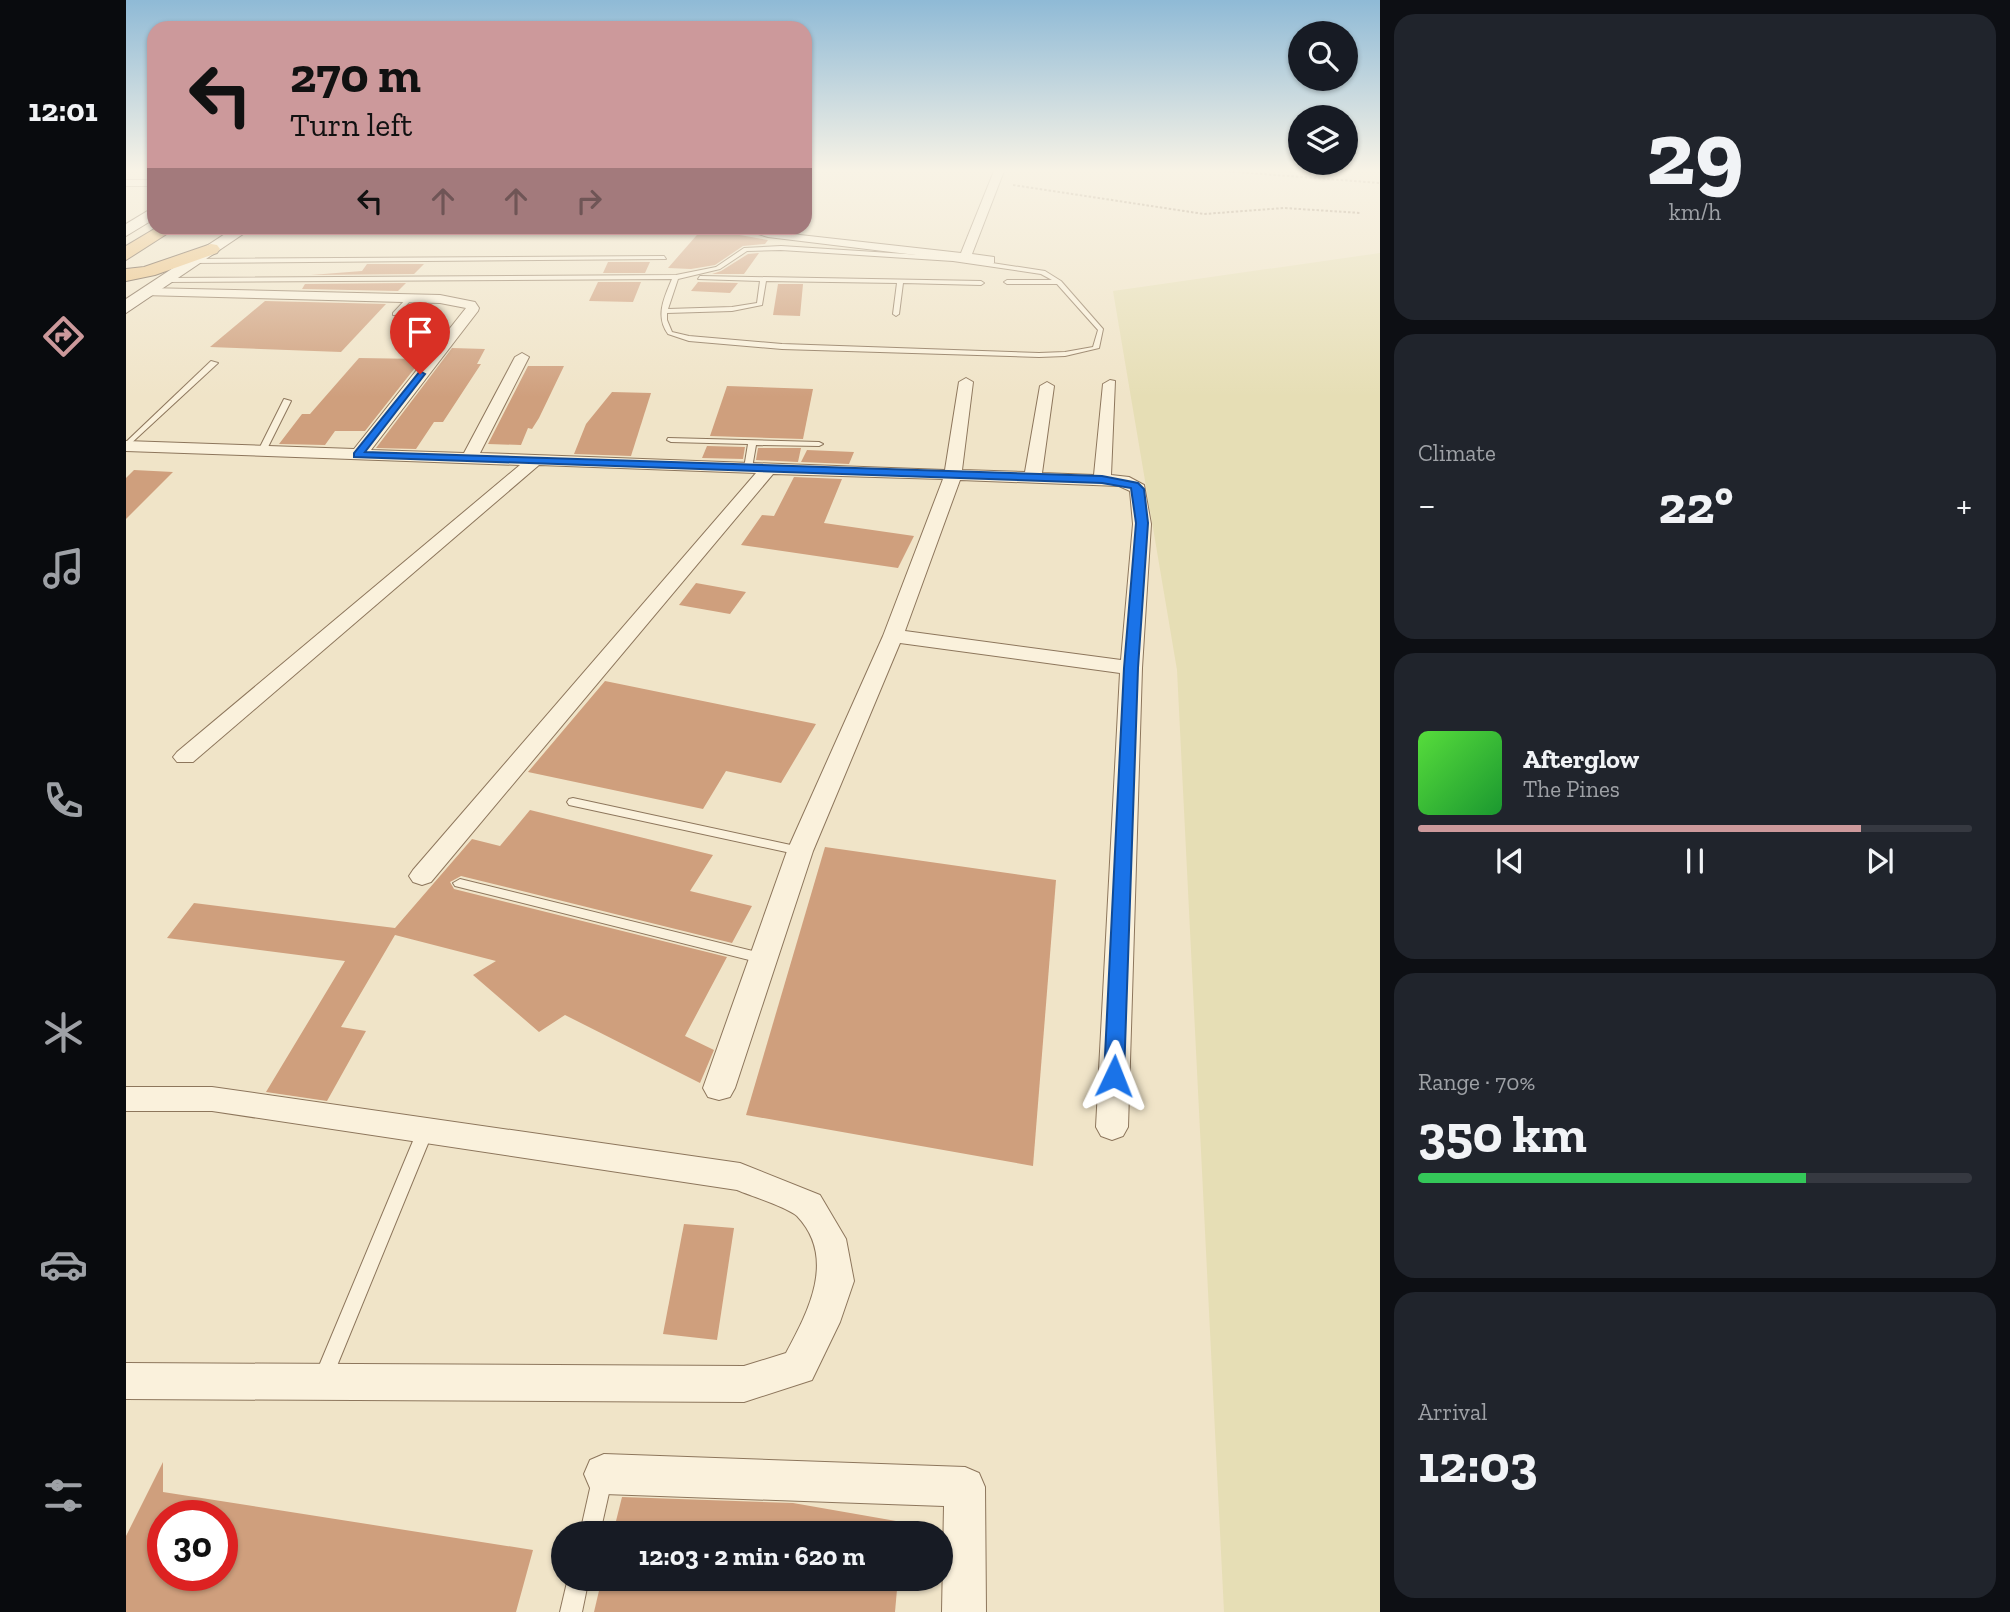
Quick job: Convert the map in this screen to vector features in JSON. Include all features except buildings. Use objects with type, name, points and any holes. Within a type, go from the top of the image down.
[{"type":"highway","points":[[126,273],[162,246]]},
{"type":"highway","points":[[126,273],[158,270],[189,255],[211,249]]},
{"type":"main road","points":[[126,307],[215,246]]},
{"type":"street","points":[[877,246],[990,260]]},
{"type":"street","points":[[965,257],[969,246]]},
{"type":"street","points":[[147,292],[456,300],[473,308],[358,455]]},
{"type":"street","points":[[469,459],[522,357]]},
{"type":"street","points":[[719,1088],[800,851],[892,636],[953,475],[966,382]]},
{"type":"street","points":[[1102,480],[1110,384]]},
{"type":"street","points":[[1033,478],[1046,386]]},
{"type":"street","points":[[126,446],[1102,480],[1123,481],[1138,489],[1142,523],[1131,668],[1112,1127]]},
{"type":"street","points":[[185,757],[534,461]]},
{"type":"street","points":[[422,876],[758,469]]},
{"type":"street","points":[[892,636],[1131,668]]},
{"type":"street","points":[[126,1099],[212,1099],[740,1177],[808,1205],[829,1238],[836,1281],[822,1322],[799,1367],[744,1384],[126,1381]]},
{"type":"street","points":[[604,1474],[965,1487],[964,1612]]},
{"type":"lane","points":[[781,248],[966,261],[1043,272],[1059,282],[1101,330],[1096,348],[1065,354],[1039,355],[709,342],[671,334],[665,324],[664,311],[676,277],[718,268],[746,249],[781,248]]},
{"type":"lane","points":[[194,261],[664,258]]},
{"type":"lane","points":[[168,280],[676,277],[981,283]]},
{"type":"lane","points":[[664,311],[732,309],[760,304],[764,279]]},
{"type":"lane","points":[[896,314],[900,282]]},
{"type":"lane","points":[[1007,282],[1059,282]]},
{"type":"lane","points":[[396,314],[409,299]]},
{"type":"lane","points":[[126,446],[214,363]]},
{"type":"lane","points":[[262,451],[286,401]]},
{"type":"lane","points":[[671,440],[819,444]]},
{"type":"lane","points":[[752,442],[758,469]]},
{"type":"lane","points":[[573,802],[800,851]]},
{"type":"lane","points":[[460,883],[765,959]]},
{"type":"lane","points":[[321,1381],[426,1129]]},
{"type":"lane","points":[[593,1521],[604,1474]]},
{"type":"lane","points":[[571,1612],[576,1591]]},
{"type":"shaded area","points":[[1380,253],[1380,1612],[1224,1612],[1177,670],[1113,291]]},
{"type":"route","points":[[420,374],[358,455],[1102,480],[1123,481],[1138,489],[1142,523],[1131,668],[1114,1076]]}]
